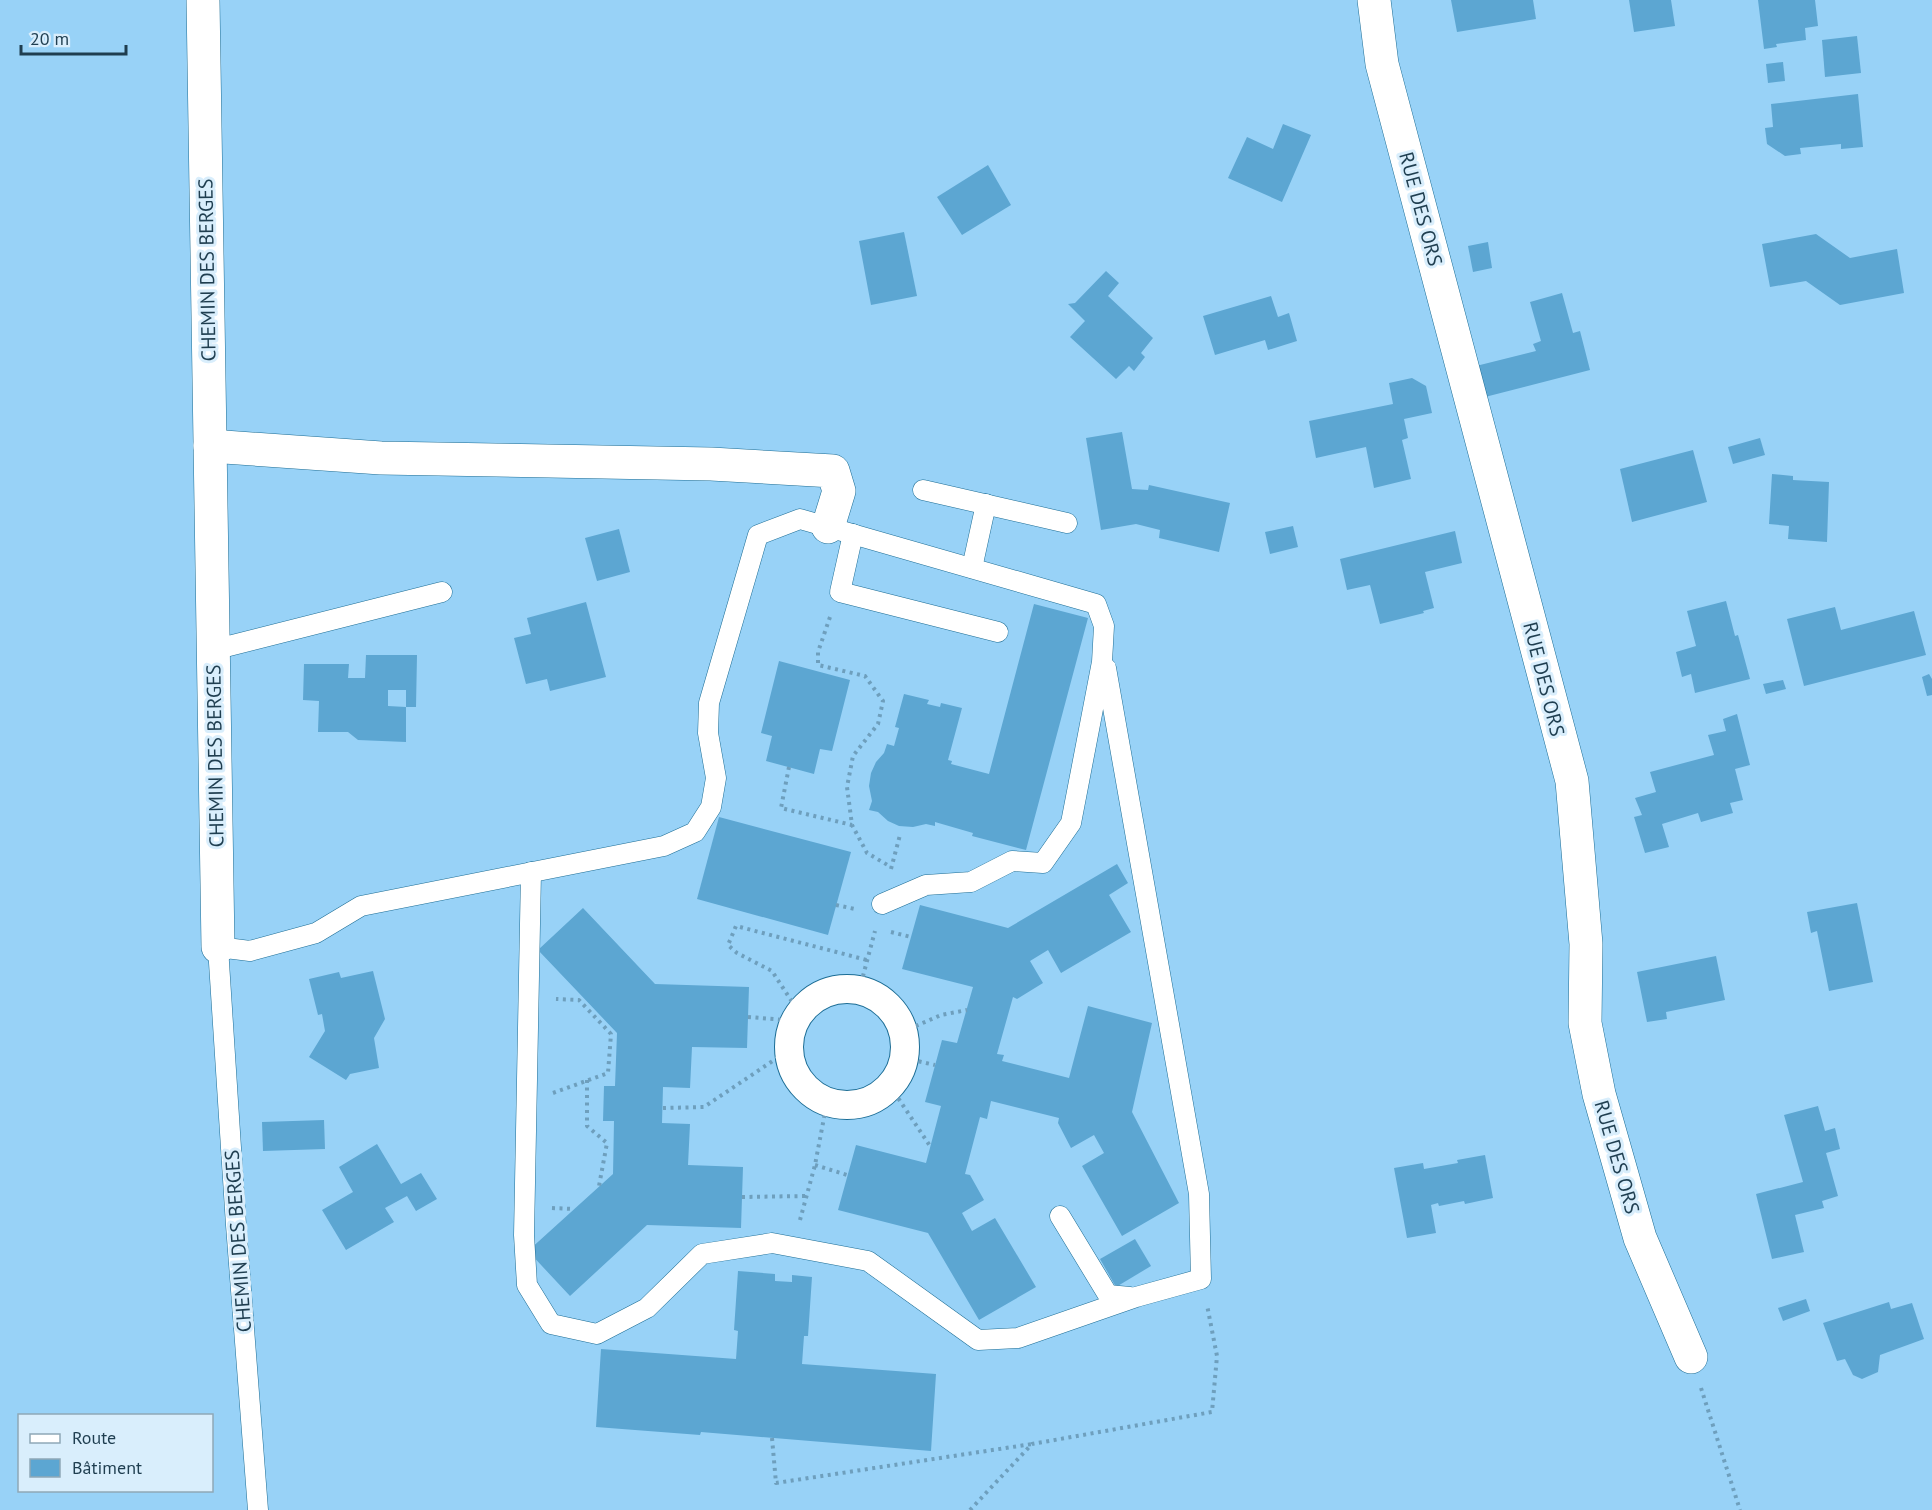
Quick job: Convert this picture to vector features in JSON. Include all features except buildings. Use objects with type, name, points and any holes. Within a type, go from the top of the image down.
[{"type":"street","name":"CHEMIN DES BERGES","points":[[203,0],[218,947]]},
{"type":"street","name":"RUE DES ORS","points":[[1374,0],[1383,64],[1572,781],[1586,944],[1585,1023],[1599,1094],[1640,1238],[1691,1357]]},
{"type":"street","points":[[210,446],[381,458],[711,464],[833,471],[839,491],[841,531]]},
{"type":"street","points":[[851,989],[867,993],[882,1001],[893,1013],[903,1045],[898,1075],[890,1086],[875,1099],[859,1104],[843,1105],[827,1102],[812,1094],[800,1083],[792,1068],[794,1030],[806,1007],[819,996],[834,991],[851,989]]},
{"type":"lane","points":[[923,490],[1067,523]]},
{"type":"lane","points":[[972,568],[986,504]]},
{"type":"lane","points":[[218,947],[250,951],[316,933],[361,906],[664,846],[695,832],[711,807],[716,778],[708,733],[709,703],[758,535],[800,519],[1096,604],[1104,626],[1102,662],[1071,823],[1043,862],[1012,861],[971,882],[926,885],[882,904]]},
{"type":"lane","points":[[841,531],[840,592],[998,632]]},
{"type":"lane","points":[[213,650],[442,592]]},
{"type":"lane","points":[[531,872],[524,1235],[527,1285],[550,1324],[597,1334],[647,1308],[702,1254],[772,1244],[868,1261],[978,1340],[1018,1338],[1136,1298],[1201,1279],[1199,1194],[1103,650]]},
{"type":"lane","name":"CHEMIN DES BERGES","points":[[218,947],[258,1510]]},
{"type":"lane","points":[[1060,1216],[1108,1295],[1136,1298]]},
{"type":"path","points":[[840,592],[818,652],[818,665],[865,676],[884,701],[878,723],[853,756],[847,787],[852,825],[867,853],[891,867]]},
{"type":"path","points":[[789,767],[781,808],[852,825]]},
{"type":"path","points":[[794,1030],[772,971],[737,953],[728,945],[736,926],[867,960]]},
{"type":"path","points":[[875,928],[911,937]]},
{"type":"path","points":[[526,1103],[608,1072],[611,1034],[579,1000],[528,998]]},
{"type":"path","points":[[935,1065],[903,1045],[941,1016],[967,1010]]},
{"type":"path","points":[[748,1017],[785,1020],[794,1030]]},
{"type":"path","points":[[663,1108],[704,1107],[794,1030]]},
{"type":"path","points":[[587,1080],[587,1126],[607,1143],[599,1186]]},
{"type":"path","points":[[890,1086],[930,1146]]},
{"type":"path","points":[[793,1247],[815,1165],[827,1102]]},
{"type":"path","points":[[815,1165],[848,1175]]},
{"type":"path","points":[[742,1197],[806,1196]]},
{"type":"path","points":[[772,1438],[776,1483],[1032,1444],[1212,1412],[1217,1356],[1201,1279]]},
{"type":"path","points":[[1691,1357],[1740,1510]]},
{"type":"path","points":[[970,1510],[1032,1444]]}]
